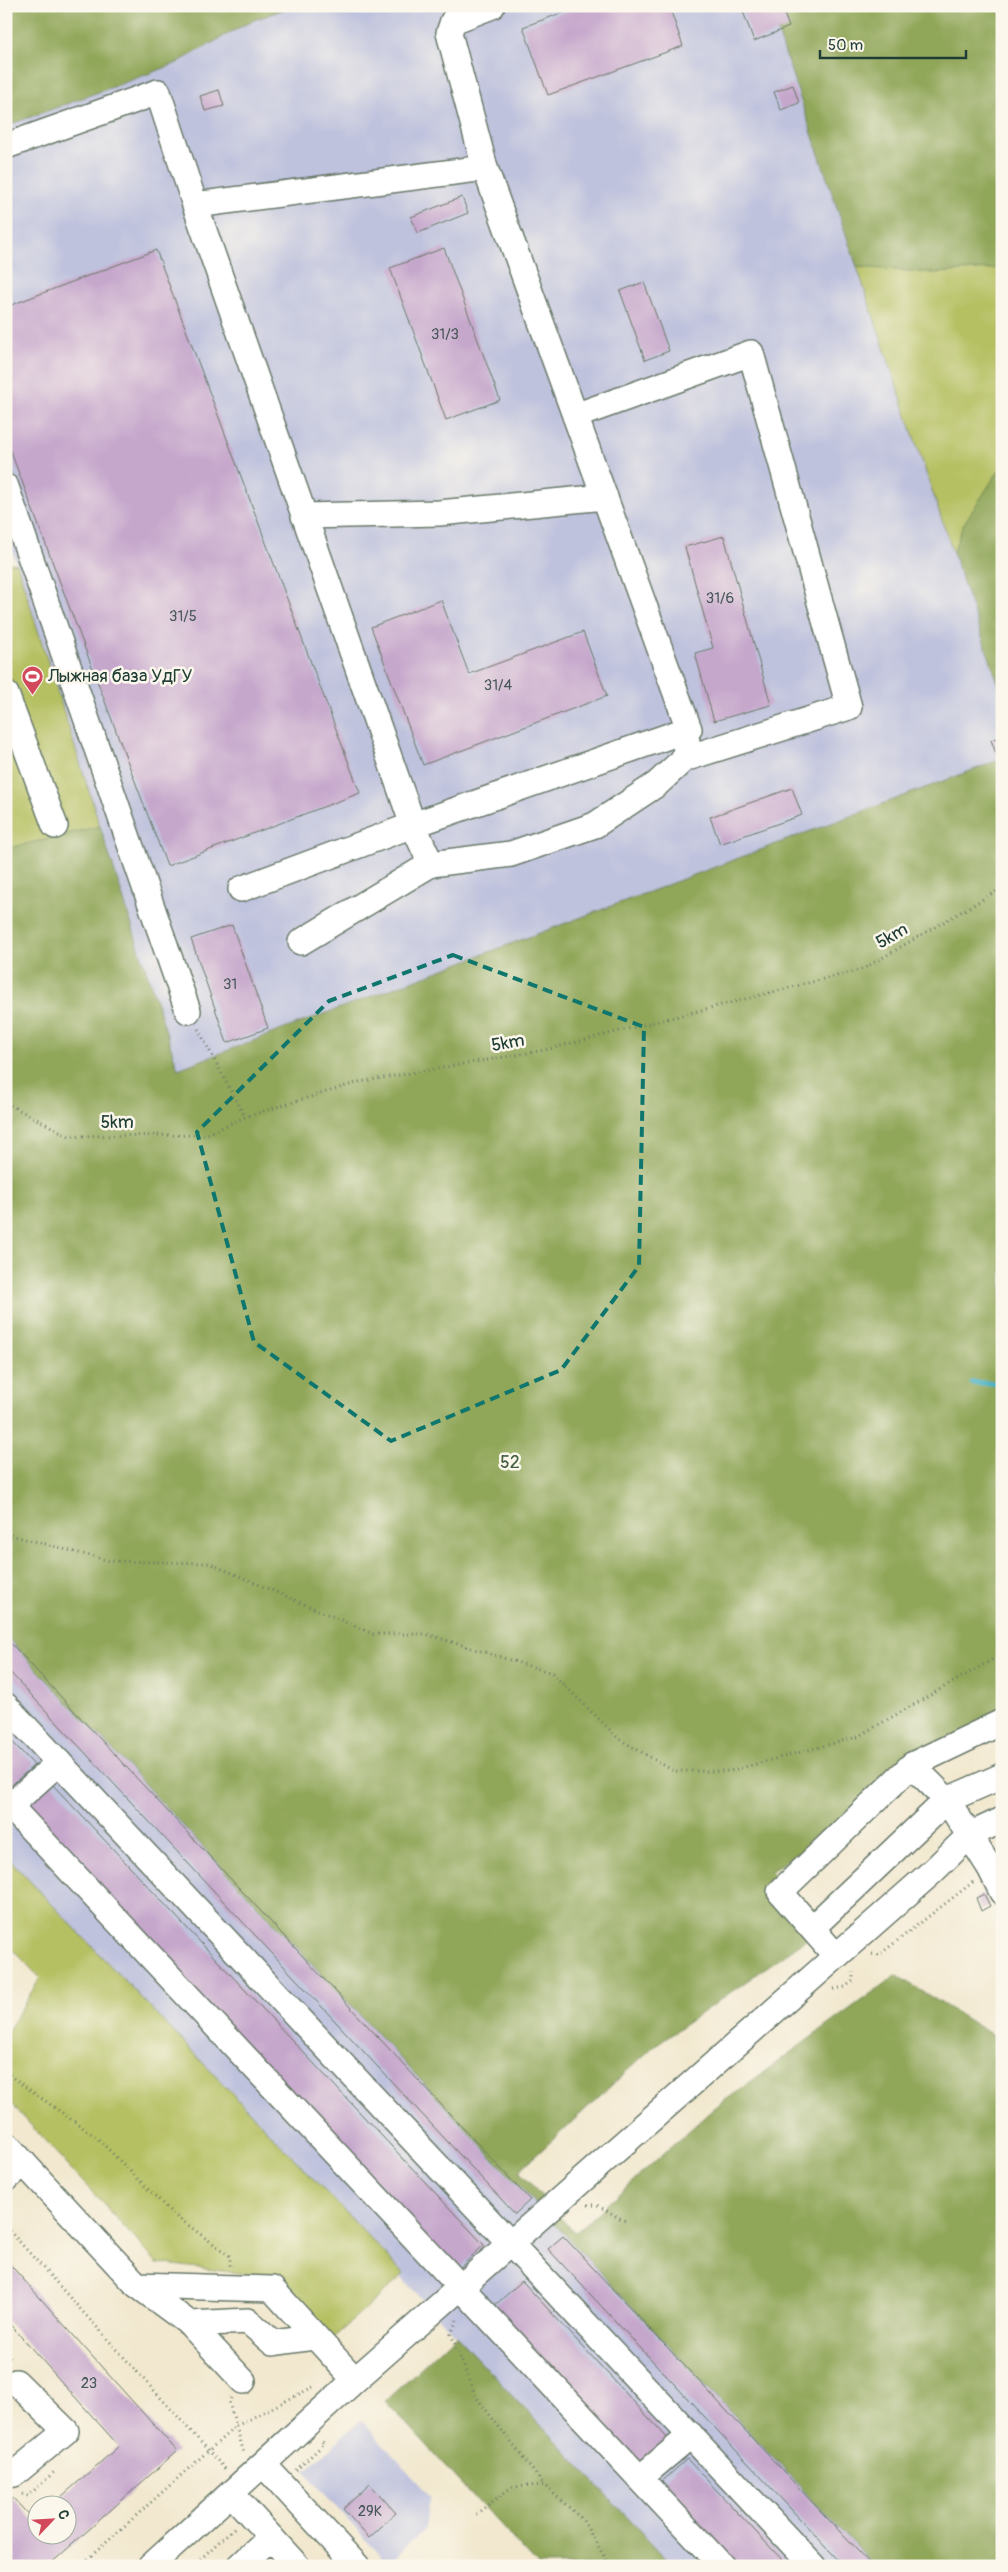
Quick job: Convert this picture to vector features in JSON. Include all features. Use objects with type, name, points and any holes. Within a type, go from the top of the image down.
[{"type":"street","points":[[492,6],[453,21],[449,33],[485,168],[689,729],[684,759]]},
{"type":"street","points":[[6,146],[158,92],[194,205],[413,824],[431,864]]},
{"type":"street","points":[[194,205],[485,168]]},
{"type":"street","points":[[301,942],[431,864],[511,854],[595,825],[657,784],[684,759],[850,707],[751,353],[575,416]]},
{"type":"street","points":[[6,487],[188,1011]]},
{"type":"street","points":[[304,516],[439,513],[605,497]]},
{"type":"street","points":[[6,694],[55,826]]},
{"type":"street","points":[[241,889],[413,824],[689,729]]},
{"type":"street","points":[[6,1706],[813,2566]]},
{"type":"street","points":[[836,1956],[813,1927],[780,1892],[912,1765],[1002,1722]]},
{"type":"street","points":[[59,1762],[8,1804],[722,2566]]},
{"type":"street","points":[[912,1765],[947,1800],[970,1835],[1002,1892]]},
{"type":"street","points":[[813,1927],[947,1800],[1002,1776]]},
{"type":"street","points":[[151,2566],[355,2380],[465,2290],[511,2243],[933,1871],[970,1835],[1002,1820]]},
{"type":"street","points":[[6,2144],[15,2171],[137,2286],[190,2324],[243,2380]]},
{"type":"street","points":[[137,2286],[272,2289],[355,2380]]},
{"type":"street","points":[[190,2324],[248,2321],[273,2343],[315,2337]]},
{"type":"street","points":[[6,2475],[14,2474],[66,2431],[10,2381]]},
{"type":"street","points":[[640,2478],[691,2435]]},
{"type":"street","points":[[246,2479],[271,2537],[297,2566]]},
{"type":"street","points":[[246,2479],[357,2566]]},
{"type":"street","points":[[240,2566],[271,2537]]},
{"type":"path","name":"5km","points":[[6,1102],[69,1136],[205,1135],[245,1117],[359,1082],[545,1050],[863,969],[1002,888]]},
{"type":"path","points":[[188,1011],[245,1117]]},
{"type":"path","points":[[6,1534],[110,1561],[210,1563],[373,1634],[426,1634],[552,1673],[619,1739],[674,1771],[730,1771],[857,1737],[1002,1654]]},
{"type":"path","points":[[6,2071],[13,2078],[96,2136],[173,2214],[230,2256],[230,2288]]},
{"type":"path","points":[[579,2204],[597,2205],[625,2221]]},
{"type":"path","points":[[6,2227],[208,2449],[246,2479]]},
{"type":"path","points":[[465,2290],[451,2334],[476,2396],[544,2486],[582,2519],[610,2566]]},
{"type":"path","points":[[243,2380],[228,2402],[236,2426],[246,2479]]},
{"type":"path","points":[[80,2566],[208,2449],[236,2426],[315,2386]]},
{"type":"path","points":[[476,2514],[512,2487],[544,2486]]},
{"type":"highlighted area","points":[[453,955],[644,1027],[639,1266],[561,1370],[391,1441],[254,1342],[197,1132],[329,1001]]},
{"type":"shaded area","points":[[293,6],[769,6],[1002,694],[1002,759],[177,1069],[6,532],[6,126],[175,64],[251,21]]},
{"type":"shaded area","points":[[6,1636],[874,2566],[673,2566],[6,1858]]},
{"type":"shaded area","points":[[361,2420],[431,2497],[423,2531],[388,2564],[304,2472]]},
{"type":"green space","points":[[6,6],[293,6],[251,21],[175,64],[6,126]]},
{"type":"green space","points":[[769,6],[1002,6],[1002,268],[935,273],[857,267]]},
{"type":"green space","points":[[857,267],[935,273],[1002,268],[1002,466],[963,525],[953,553]]},
{"type":"green space","points":[[1002,466],[1002,694],[953,553],[963,525]]},
{"type":"green space","name":"Лыжная база УдГУ","points":[[6,562],[17,564],[100,826],[6,849]]},
{"type":"green space","name":"52","points":[[1002,759],[1002,1713],[770,1872],[831,1922],[654,2046],[519,2171],[575,2233],[712,2110],[896,1975],[1002,2041],[1002,2566],[874,2566],[6,1636],[6,849],[100,826],[178,1069]]},
{"type":"green space","points":[[6,1856],[404,2274],[330,2341],[271,2277],[157,2263],[6,2098],[6,2034],[40,1978],[6,1942]]},
{"type":"green space","points":[[456,2335],[673,2566],[538,2566],[385,2401]]},
{"type":"building","points":[[581,6],[669,6],[683,46],[548,95],[523,27]]},
{"type":"building","points":[[741,6],[781,6],[789,27],[754,41]]},
{"type":"building","points":[[793,85],[799,103],[781,110],[774,92]]},
{"type":"building","points":[[219,90],[224,106],[205,111],[200,96]]},
{"type":"building","points":[[462,197],[468,213],[418,233],[411,217]]},
{"type":"building","points":[[444,248],[500,400],[446,420],[390,268]]},
{"type":"building","points":[[156,250],[360,793],[167,866],[6,439],[6,307]]},
{"type":"building","points":[[644,282],[669,351],[645,360],[620,291]]},
{"type":"building","points":[[724,536],[771,705],[714,721],[695,653],[713,648],[685,547]]},
{"type":"building","points":[[441,600],[469,674],[583,632],[607,696],[423,765],[371,627]]},
{"type":"building","points":[[1002,736],[1002,751],[996,753],[991,740]]},
{"type":"building","points":[[792,788],[802,815],[720,844],[710,817]]},
{"type":"building","points":[[232,925],[268,1028],[227,1043],[191,939]]},
{"type":"building","points":[[6,1638],[530,2200],[515,2214],[6,1668]]},
{"type":"building","points":[[6,1735],[34,1765],[6,1790]]},
{"type":"building","points":[[52,1784],[484,2245],[456,2271],[24,1810]]},
{"type":"building","points":[[984,1894],[990,1906],[981,1911],[976,1898]]},
{"type":"building","points":[[563,2236],[872,2566],[844,2566],[548,2249]]},
{"type":"building","points":[[6,2260],[177,2451],[78,2539],[78,2494],[64,2494],[119,2446],[6,2320]]},
{"type":"building","points":[[522,2281],[672,2443],[642,2471],[492,2308]]},
{"type":"building","points":[[687,2459],[788,2566],[730,2566],[656,2487]]},
{"type":"building","points":[[370,2484],[396,2513],[369,2538],[343,2509]]},
{"type":"building","points":[[13,2498],[28,2514],[28,2544],[73,2544],[48,2566],[14,2566],[6,2557],[6,2504]]},
{"type":"building","points":[[263,2557],[271,2566],[254,2566]]},
{"type":"waterway","points":[[972,1383],[1002,1383]]},
{"type":"place","name":"Лыжная база УдГУ","points":[[32,695]]}]
